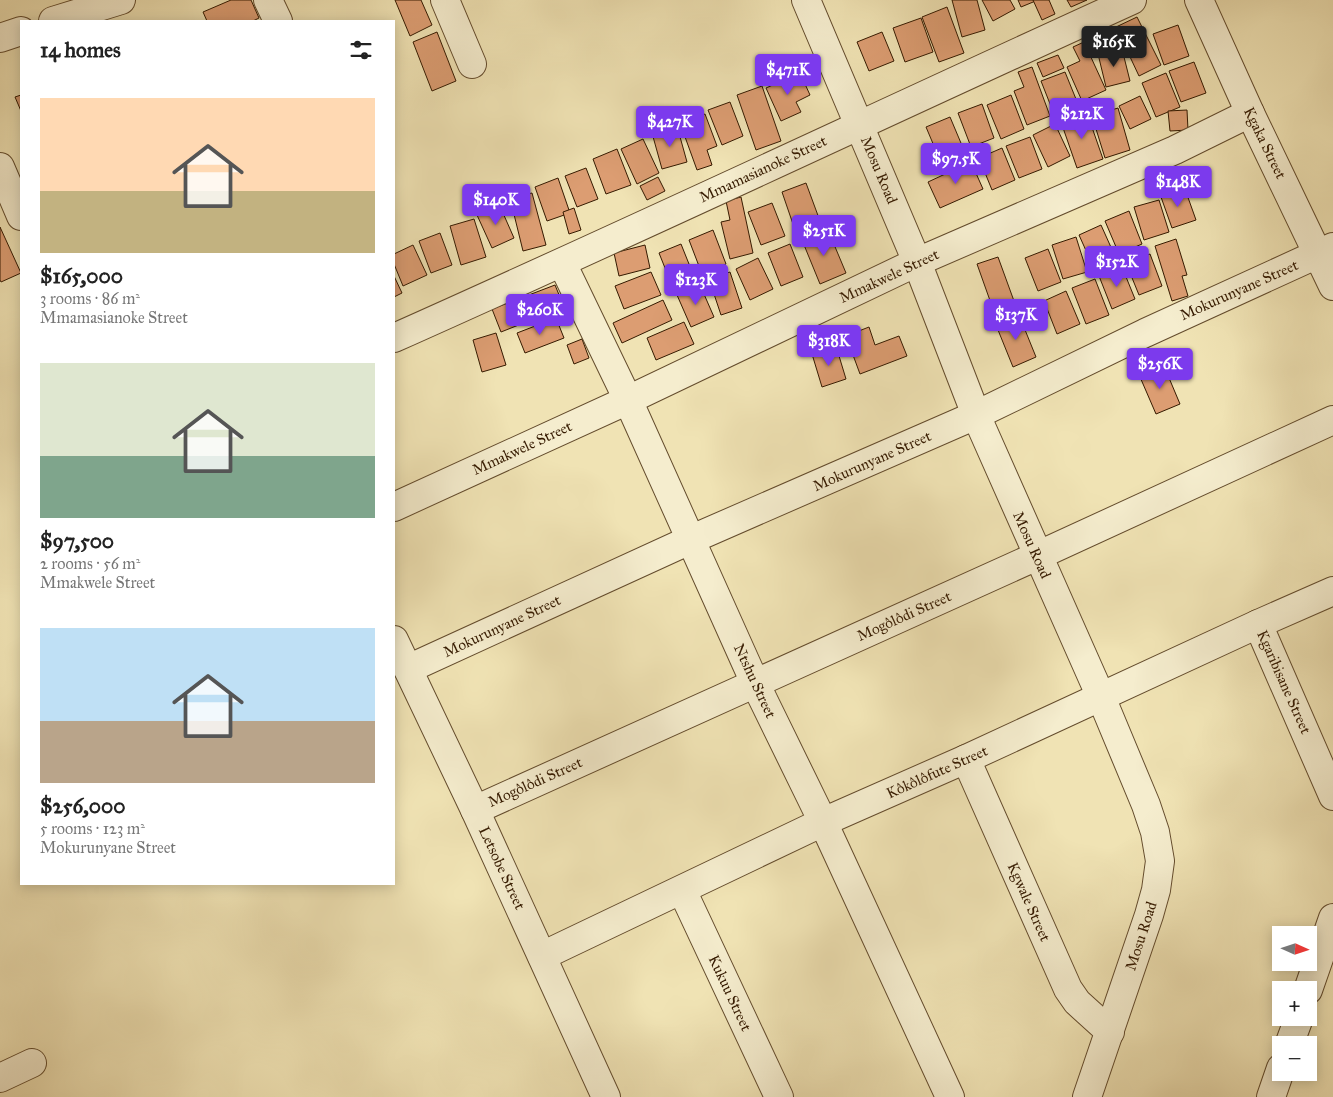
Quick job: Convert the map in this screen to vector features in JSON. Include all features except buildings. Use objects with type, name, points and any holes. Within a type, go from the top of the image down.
[{"type":"street","points":[[268,0],[278,20]]},
{"type":"street","points":[[445,0],[472,64]]},
{"type":"street","name":"Mosu Road","points":[[806,0],[917,262],[976,415],[1101,697],[1146,805],[1155,832],[1160,861],[1156,890],[1110,1032],[1086,1097]]},
{"type":"street","name":"Mmamasianoke Street","points":[[395,338],[562,263],[1132,0]]},
{"type":"street","name":"Kgaka Street","points":[[1199,0],[1250,113],[1326,251],[1333,286]]},
{"type":"street","points":[[58,20],[109,9]]},
{"type":"street","points":[[0,38],[20,31]]},
{"type":"street","name":"Mmakwele Street","points":[[395,507],[628,400],[917,262],[1175,150],[1250,113]]},
{"type":"street","points":[[0,168],[20,214]]},
{"type":"street","name":"Mokurunyane Street","points":[[408,669],[692,539],[976,415],[1146,333],[1326,251]]},
{"type":"street","name":"Ntshu Street","points":[[562,263],[628,400],[755,682],[823,822],[950,1097]]},
{"type":"street","name":"Mogôlôdi Street","points":[[475,810],[1333,420]]},
{"type":"street","name":"Kôkôlôfute Street","points":[[542,956],[823,822],[966,760],[1333,591]]},
{"type":"street","name":"Kgaribisane Street","points":[[1258,624],[1333,796]]},
{"type":"street","name":"Letsobe Street","points":[[395,642],[475,810],[606,1097]]},
{"type":"street","name":"Kgwale Street","points":[[966,760],[1068,989],[1077,1002],[1110,1032]]},
{"type":"street","name":"Kukuu Street","points":[[682,890],[779,1097]]},
{"type":"street","points":[[1311,981],[1333,918]]},
{"type":"street","points":[[0,1078],[32,1063]]},
{"type":"street","points":[[1271,1097],[1277,1081]]}]
